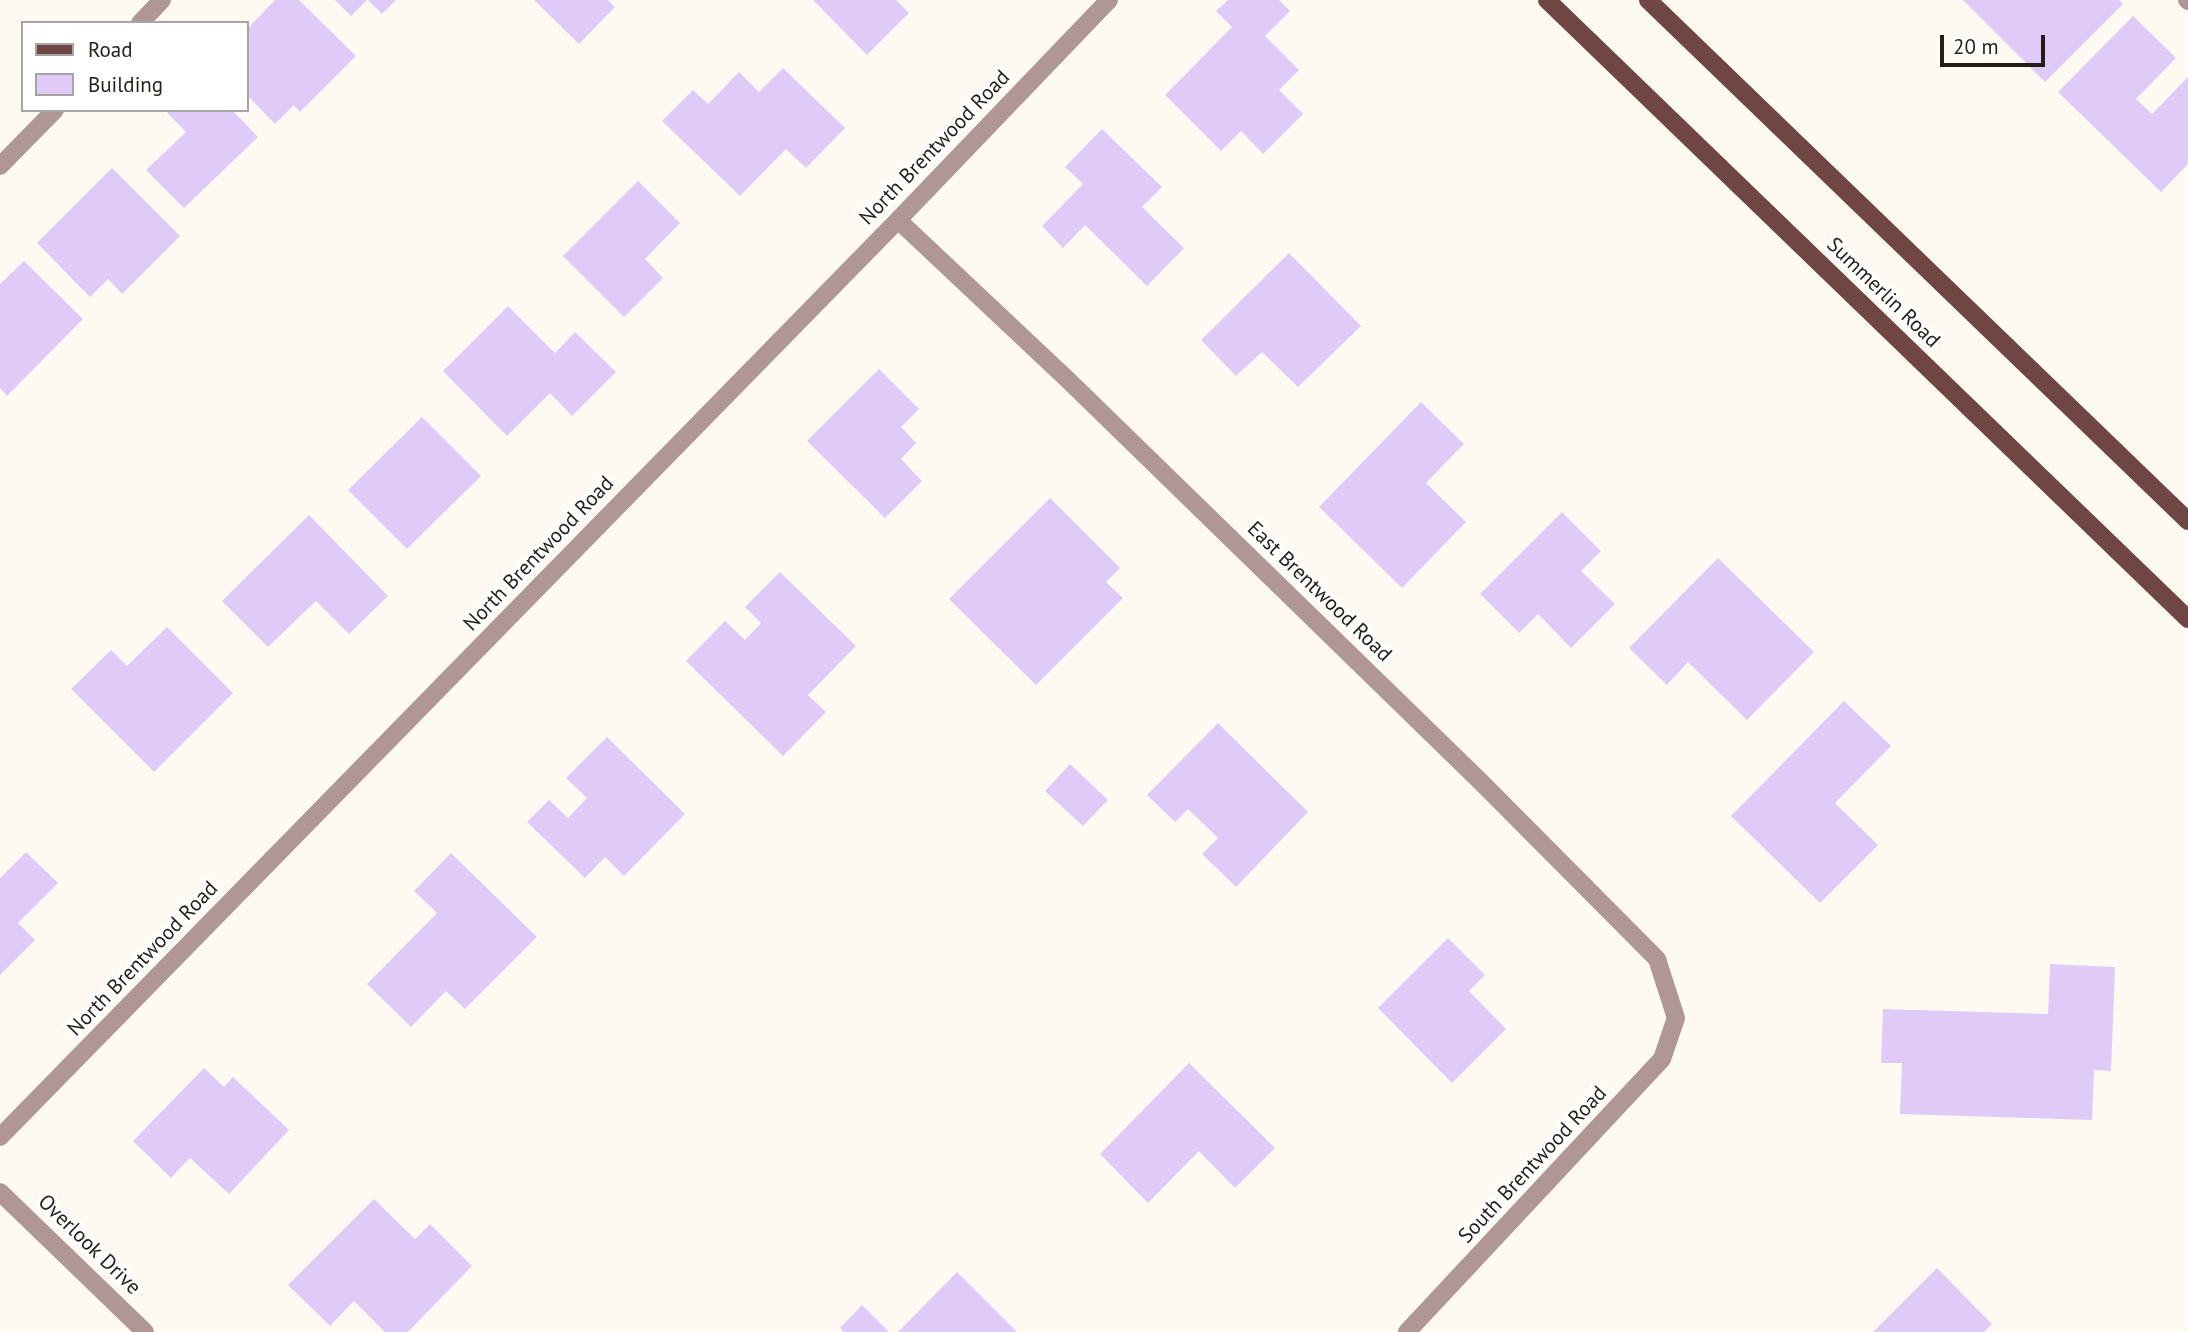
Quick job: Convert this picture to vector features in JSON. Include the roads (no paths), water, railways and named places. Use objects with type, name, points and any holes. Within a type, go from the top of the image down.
[{"type":"main road","name":"Summerlin Road","points":[[1547,0],[2188,619]]},
{"type":"main road","points":[[1648,0],[2188,521]]},
{"type":"street","points":[[142,21],[162,0]]},
{"type":"street","name":"North Brentwood Road","points":[[0,1137],[468,661],[1109,0]]},
{"type":"street","points":[[0,166],[53,112]]},
{"type":"street","name":"East Brentwood Road","points":[[898,220],[1068,380],[1472,772],[1657,959],[1676,1018]]},
{"type":"street","name":"South Brentwood Road","points":[[1407,1332],[1662,1059],[1676,1018]]},
{"type":"street","name":"Overlook Drive","points":[[0,1192],[145,1332]]}]
